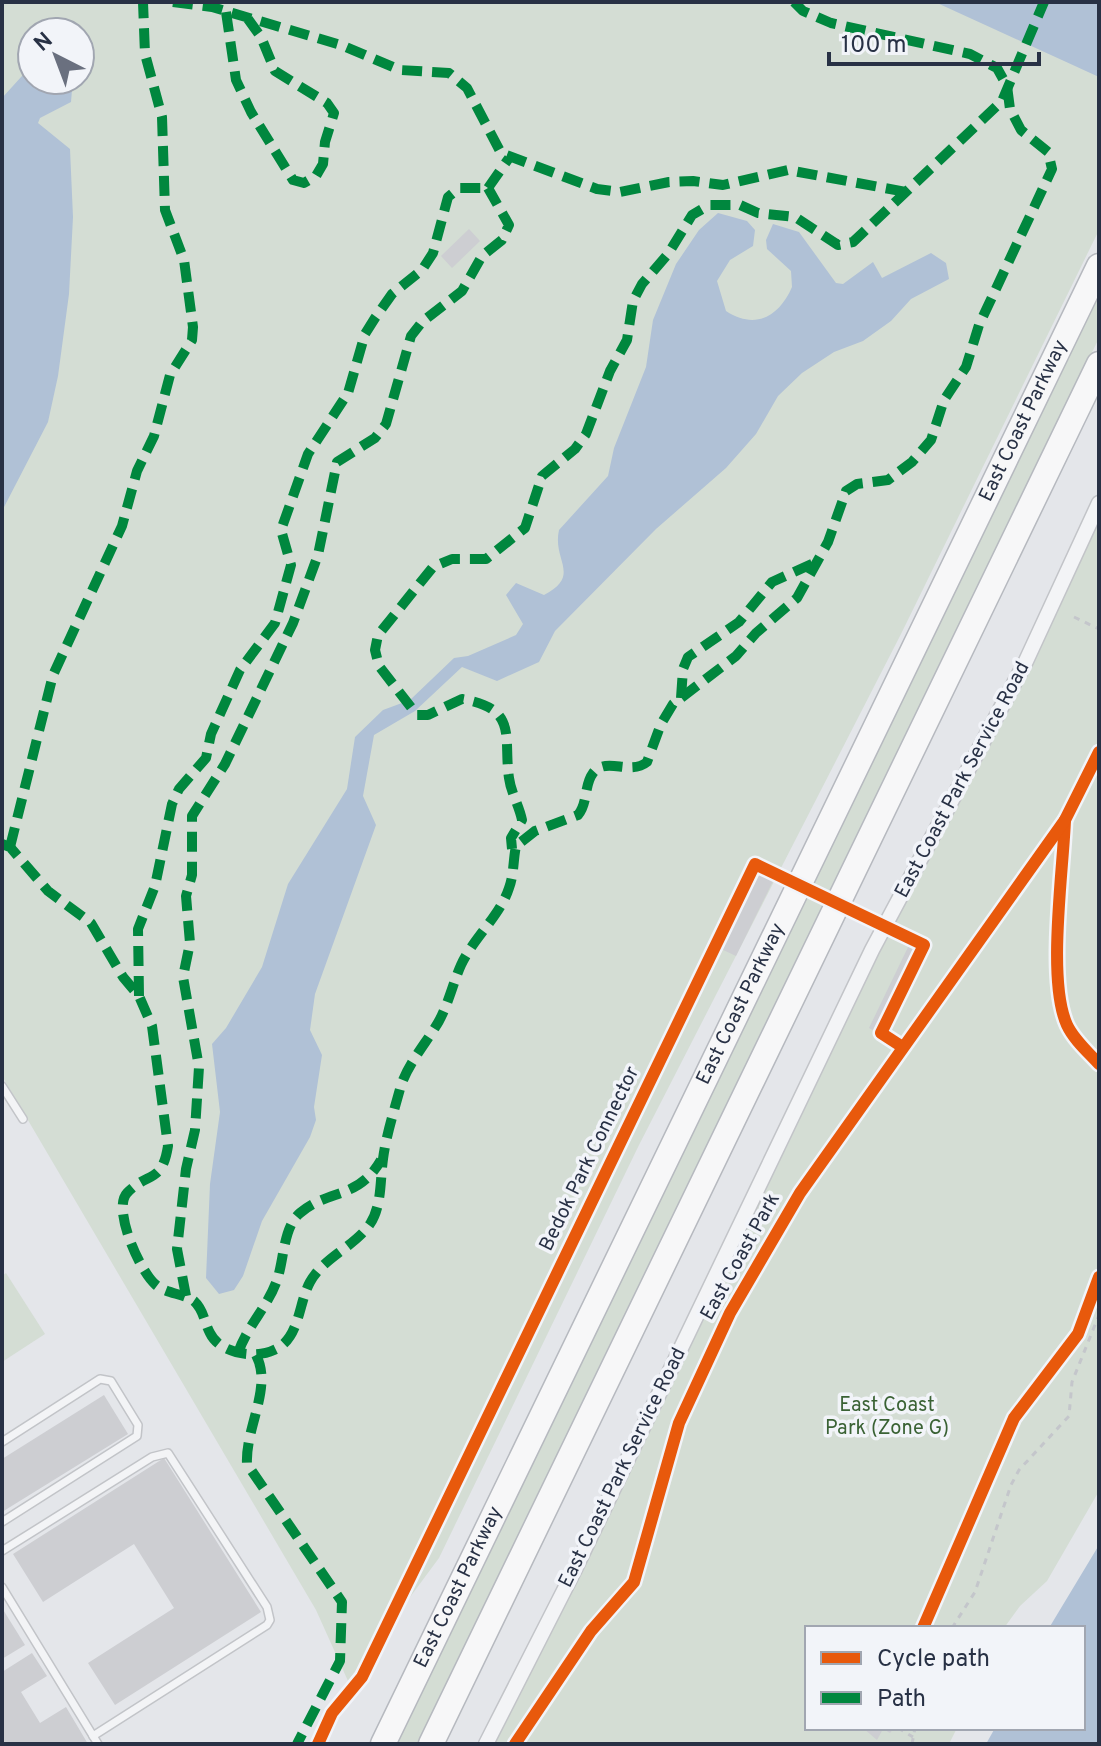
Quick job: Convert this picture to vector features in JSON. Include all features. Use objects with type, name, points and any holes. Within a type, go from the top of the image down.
[{"type":"highway","name":"East Coast Parkway","points":[[383,1744],[1099,266]]},
{"type":"highway","points":[[431,1744],[1099,364]]},
{"type":"street","name":"East Coast Park Service Road","points":[[486,1744],[574,1571],[872,950],[1026,661],[1099,503]]},
{"type":"lane","points":[[2,1086],[23,1119]]},
{"type":"lane","points":[[2,1442],[100,1379],[111,1381],[138,1425],[137,1436],[2,1522]]},
{"type":"lane","points":[[2,1551],[152,1457],[168,1453],[267,1607],[270,1620],[267,1625],[96,1740],[2,1587]]},
{"type":"path","points":[[1074,617],[1099,629]]},
{"type":"path","points":[[1078,1334],[1088,1305]]},
{"type":"path","points":[[953,1626],[975,1592],[1015,1477],[1069,1416],[1072,1382],[1099,1315]]},
{"type":"path","points":[[901,1730],[913,1737]]},
{"type":"path","points":[[912,1744],[915,1730]]},
{"type":"green space","points":[[2,2],[1099,2],[1099,230],[901,634],[639,1145],[439,1558],[348,1681],[316,1610],[2,1076]]},
{"type":"green space","points":[[1099,294],[1099,338],[418,1744],[397,1744]]},
{"type":"green space","name":"East Coast Park (Zone G)","points":[[1099,509],[1099,1491],[1047,1581],[1020,1606],[1005,1626],[805,1626],[805,1730],[956,1730],[949,1744],[494,1744],[593,1546],[888,919]]},
{"type":"green space","points":[[6,1273],[45,1334],[2,1362],[2,1276]]},
{"type":"water","points":[[935,2],[1099,2],[1099,77]]},
{"type":"water","points":[[16,83],[16,96],[72,96],[71,102],[40,118],[38,123],[70,149],[73,217],[69,294],[58,376],[48,422],[2,511],[2,98]]},
{"type":"water","points":[[718,213],[747,221],[755,230],[753,246],[730,260],[717,281],[726,311],[737,317],[756,320],[773,313],[792,287],[791,271],[767,249],[766,240],[773,224],[799,232],[836,283],[843,284],[873,262],[882,278],[931,253],[946,263],[949,279],[911,299],[891,321],[863,341],[834,352],[802,373],[778,396],[756,434],[726,468],[656,529],[555,631],[539,662],[497,681],[462,667],[415,711],[374,735],[363,796],[376,825],[315,994],[310,1030],[322,1055],[314,1107],[316,1120],[310,1137],[262,1221],[243,1276],[234,1290],[219,1294],[206,1278],[210,1184],[220,1112],[212,1044],[226,1028],[262,967],[288,884],[347,789],[355,737],[383,710],[410,700],[454,658],[468,656],[516,635],[523,624],[506,595],[516,583],[544,595],[561,581],[564,574],[559,530],[608,476],[614,448],[646,367],[653,320],[676,264],[699,230]]},
{"type":"water","points":[[1099,1545],[1099,1744],[986,1744],[994,1730],[1085,1730],[1085,1626],[1050,1626]]},
{"type":"building","points":[[469,229],[480,241],[452,268],[441,256]]},
{"type":"building","points":[[761,863],[778,871],[736,956],[719,948]]},
{"type":"building","points":[[906,929],[931,941],[926,951],[922,949],[880,1034],[869,1028],[910,943],[901,939]]},
{"type":"building","points":[[104,1395],[128,1434],[2,1512],[2,1459]]},
{"type":"building","points":[[164,1458],[261,1612],[115,1705],[88,1663],[174,1608],[134,1544],[43,1602],[13,1554]]},
{"type":"building","points":[[2,1608],[25,1645],[2,1659]]},
{"type":"building","points":[[32,1653],[47,1676],[21,1692],[40,1723],[66,1707],[88,1744],[2,1744],[2,1672]]},
{"type":"building","points":[[865,1730],[882,1730],[877,1740]]},
{"type":"marked path","points":[[10,847],[53,675],[122,526],[137,471],[154,436],[170,375],[192,340],[184,260],[165,210],[162,117],[145,54],[143,2]]},
{"type":"marked path","points":[[173,2],[212,7],[341,45],[400,70],[449,73],[467,88],[501,153],[597,189],[620,192],[669,182],[693,181],[723,185],[788,170],[906,192]]},
{"type":"marked path","points":[[2,844],[10,847],[48,891],[91,923],[123,977],[139,996],[152,1026],[168,1146],[158,1172],[135,1186],[123,1201],[125,1226],[136,1254],[156,1285],[194,1301],[210,1333],[222,1346],[248,1354],[274,1350],[283,1345],[294,1329],[306,1291],[316,1273],[356,1239],[374,1217],[379,1201],[386,1141],[403,1080],[439,1021],[466,955],[505,898],[512,878],[516,846],[535,831],[578,815],[590,778],[598,768],[633,767],[647,762],[661,724],[673,704],[736,656],[756,633],[797,598],[828,542],[846,491],[857,484],[888,480],[912,462],[931,440],[944,400],[966,367],[979,325],[1052,169],[1048,152],[1021,130],[1010,109],[1007,86],[997,68],[970,54],[831,23],[803,11],[794,2]]},
{"type":"marked path","points":[[512,849],[511,838],[522,820],[510,783],[507,737],[500,717],[493,710],[462,699],[428,715],[417,715],[379,666],[375,650],[378,635],[433,567],[452,559],[486,559],[525,528],[542,476],[575,449],[586,434],[610,371],[627,340],[633,301],[642,284],[668,254],[692,215],[709,205],[740,205],[758,213],[795,217],[838,245],[853,242],[1002,101],[1044,2]]},
{"type":"marked path","points":[[226,12],[236,80],[251,112],[293,180],[304,183],[316,176],[323,164],[325,142],[334,113],[327,103],[275,71],[261,37],[248,19]]},
{"type":"marked path","points":[[488,188],[509,158]]},
{"type":"marked path","points":[[139,996],[138,929],[155,886],[172,804],[179,789],[206,758],[211,734],[240,670],[275,623],[291,565],[281,530],[308,454],[348,393],[365,334],[392,294],[422,270],[433,253],[448,197],[459,188],[488,188]]},
{"type":"marked path","points":[[186,1296],[177,1249],[186,1169],[195,1130],[199,1067],[183,977],[190,943],[186,896],[192,875],[192,816],[225,764],[293,623],[318,555],[337,462],[375,438],[386,424],[411,336],[422,322],[462,291],[482,256],[502,240],[509,225],[488,188]]},
{"type":"marked path","points":[[681,698],[683,669],[688,657],[739,622],[772,582],[816,562]]},
{"type":"marked path","points":[[238,1353],[274,1287],[295,1219],[311,1205],[363,1182],[381,1160]]},
{"type":"marked path","points":[[256,1355],[260,1367],[260,1394],[247,1464],[342,1602],[340,1661],[297,1744]]},
{"type":"cycle path","name":"East Coast Park","points":[[515,1744],[591,1631],[634,1582],[679,1423],[730,1313],[800,1193],[1065,820],[1099,752]]},
{"type":"cycle path","points":[[1065,820],[1057,955],[1061,1006],[1070,1030],[1099,1064]]},
{"type":"cycle path","name":"Bedok Park Connector","points":[[318,1744],[332,1713],[362,1677],[755,864],[924,945],[881,1033],[901,1046]]},
{"type":"cycle path","points":[[924,1626],[1014,1418],[1078,1334],[1099,1277]]}]
